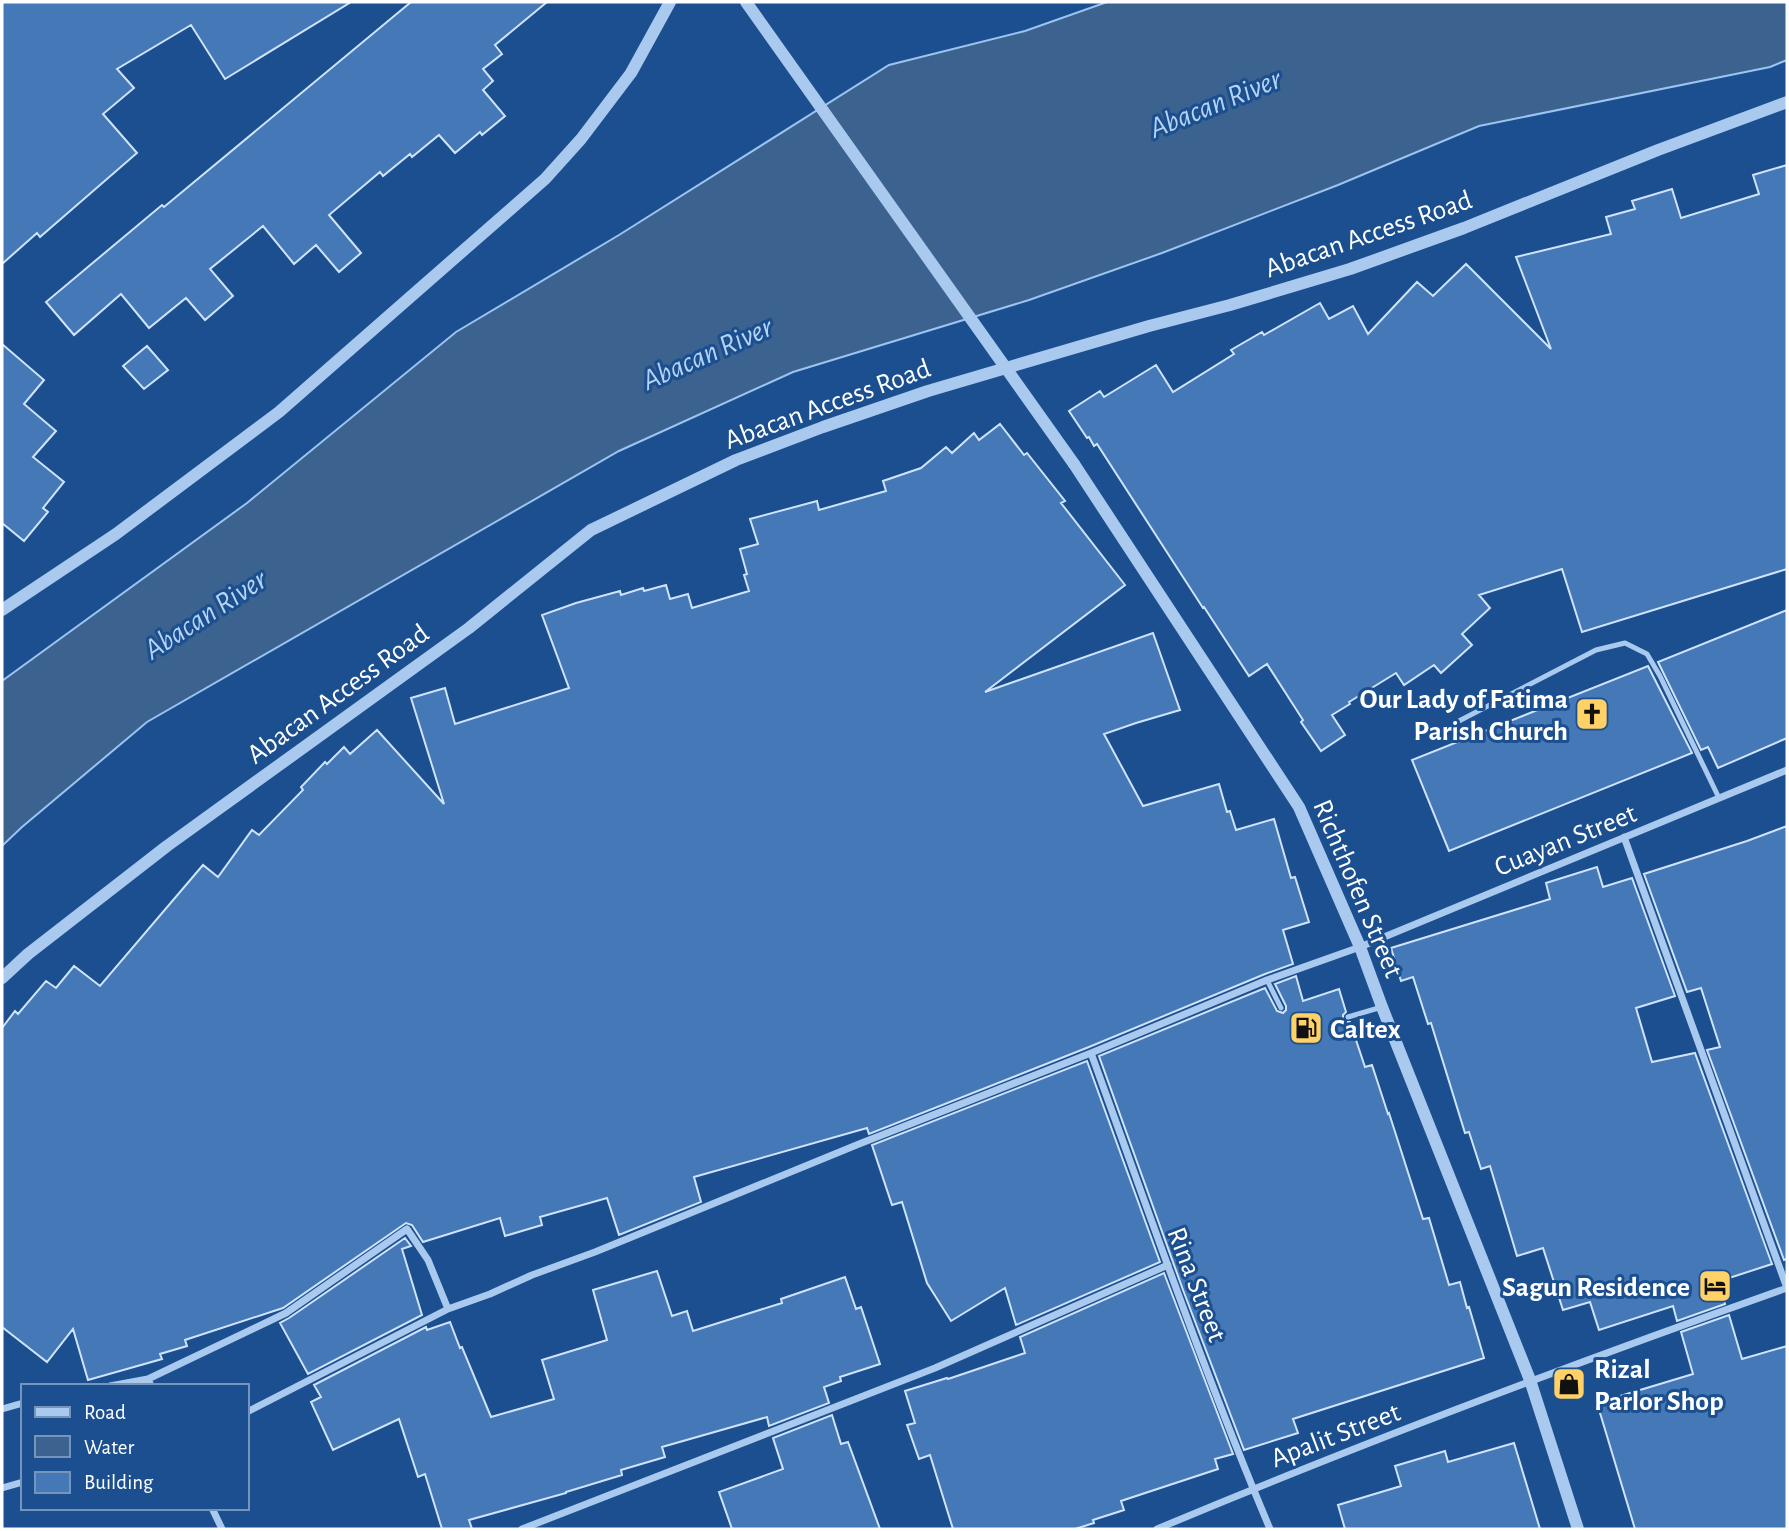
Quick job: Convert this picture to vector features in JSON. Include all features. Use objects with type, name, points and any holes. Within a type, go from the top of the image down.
[{"type":"street","points":[[2,610],[116,534],[279,412],[545,179],[581,139],[631,73],[670,2]]},
{"type":"street","name":"Richthofen Street","points":[[746,2],[1074,464],[1299,807],[1360,947],[1530,1380],[1578,1529]]},
{"type":"street","name":"Abacan Access Road","points":[[2,978],[27,954],[167,846],[469,628],[591,530],[736,460],[836,423],[928,391],[1350,269],[1464,228],[1658,150],[1787,102]]},
{"type":"street","name":"Cuayan Street","points":[[248,1411],[448,1309],[1091,1053],[1267,980],[1360,947],[1787,770]]},
{"type":"street","points":[[1624,837],[1787,1288]]},
{"type":"street","name":"Rina Street","points":[[1091,1053],[1168,1265],[1270,1529]]},
{"type":"street","points":[[130,1384],[149,1382],[286,1313],[407,1229],[428,1260],[448,1309]]},
{"type":"street","points":[[522,1529],[935,1368],[1168,1265]]},
{"type":"street","name":"Apalit Street","points":[[1157,1529],[1530,1380],[1787,1288]]},
{"type":"street","points":[[2,1409],[21,1404]]},
{"type":"street","points":[[2,1488],[21,1483]]},
{"type":"street","points":[[213,1510],[222,1529]]},
{"type":"lane","points":[[1457,722],[1596,650],[1625,643],[1647,654],[1719,798]]},
{"type":"lane","points":[[1267,980],[1281,1008]]},
{"type":"lane","points":[[1348,1017],[1382,1007]]},
{"type":"water","name":"Abacan River","points":[[1107,2],[1787,2],[1787,60],[1770,67],[1479,126],[1338,185],[1162,253],[1029,300],[793,372],[619,451],[147,722],[2,846],[2,681],[247,503],[456,332],[619,235],[889,65],[1025,31]]},
{"type":"building","points":[[2,2],[351,2],[225,79],[191,25],[117,69],[134,88],[103,114],[137,153],[40,237],[37,233],[2,264]]},
{"type":"building","points":[[411,2],[547,2],[495,45],[502,54],[483,69],[493,81],[483,90],[505,116],[455,153],[439,135],[383,176],[380,172],[329,215],[361,253],[339,272],[316,245],[294,264],[263,226],[210,269],[233,296],[205,320],[186,298],[149,328],[121,294],[74,335],[46,302]]},
{"type":"building","points":[[1787,165],[1787,569],[1582,632],[1562,569],[1479,595],[1490,608],[1462,634],[1472,645],[1441,673],[1434,665],[1404,685],[1396,673],[1349,702],[1350,704],[1332,715],[1345,735],[1321,751],[1267,664],[1249,676],[1097,444],[1094,446],[1089,437],[1087,438],[1069,411],[1100,391],[1104,397],[1156,365],[1173,392],[1234,354],[1231,350],[1262,332],[1264,335],[1320,303],[1329,319],[1353,306],[1368,334],[1417,282],[1433,296],[1466,264],[1551,349],[1516,257],[1611,234],[1606,217],[1635,209],[1632,201],[1672,189],[1681,218],[1759,194],[1753,175]]},
{"type":"building","points":[[2,344],[44,380],[24,404],[56,431],[33,457],[64,482],[43,508],[48,512],[24,541],[2,523]]},
{"type":"building","points":[[147,346],[168,370],[144,389],[123,366]]},
{"type":"building","points":[[1000,424],[1065,501],[1061,503],[1125,585],[985,692],[1153,633],[1180,710],[1104,734],[1143,806],[1219,784],[1227,812],[1230,811],[1236,830],[1274,819],[1291,878],[1295,877],[1309,922],[1283,930],[1293,964],[869,1134],[867,1128],[694,1177],[701,1202],[619,1235],[607,1198],[540,1217],[542,1225],[505,1236],[500,1218],[423,1242],[412,1225],[406,1223],[283,1308],[185,1340],[187,1346],[160,1354],[162,1359],[88,1380],[73,1329],[47,1362],[2,1327],[2,1028],[15,1011],[18,1014],[46,981],[56,988],[74,966],[100,986],[203,865],[218,877],[252,830],[259,835],[303,790],[301,787],[325,762],[327,764],[344,747],[350,754],[377,730],[444,804],[411,698],[445,688],[455,724],[569,688],[542,615],[620,591],[621,595],[666,585],[670,599],[688,594],[692,608],[749,591],[740,549],[758,544],[750,519],[817,501],[819,510],[886,491],[883,481],[921,468],[946,447],[952,453],[974,433],[979,440]]},
{"type":"building","points":[[1787,610],[1787,738],[1718,768],[1708,747],[1701,750],[1658,662]]},
{"type":"building","name":"Our Lady of Fatima Parish Church","points":[[1648,666],[1692,753],[1449,851],[1412,760]]},
{"type":"building","points":[[1787,826],[1787,1259],[1784,1260],[1707,1050],[1720,1047],[1701,988],[1687,992],[1644,874]]},
{"type":"building","points":[[1597,867],[1603,887],[1632,878],[1675,996],[1636,1008],[1652,1062],[1695,1053],[1772,1264],[1720,1281],[1725,1304],[1677,1321],[1673,1306],[1599,1330],[1590,1302],[1563,1310],[1543,1248],[1517,1256],[1490,1166],[1481,1169],[1469,1132],[1465,1133],[1431,1023],[1428,1024],[1413,977],[1401,981],[1391,948],[1550,899],[1546,883]]},
{"type":"building","points":[[1296,976],[1303,1001],[1339,989],[1346,1012],[1343,1019],[1350,1022],[1365,1067],[1372,1065],[1423,1219],[1429,1218],[1449,1285],[1460,1282],[1484,1358],[1293,1419],[1298,1433],[1244,1450],[1099,1056],[1265,988],[1277,1011],[1283,1013],[1286,1006],[1275,984]]},
{"type":"building","points":[[1087,1061],[1160,1262],[1016,1325],[1005,1288],[951,1321],[927,1283],[902,1202],[892,1205],[872,1145]]},
{"type":"building","points":[[405,1238],[411,1246],[402,1249],[422,1315],[308,1374],[280,1323]]},
{"type":"building","points":[[657,1271],[672,1316],[687,1311],[693,1331],[782,1303],[781,1299],[845,1277],[856,1309],[861,1307],[880,1364],[840,1377],[841,1381],[824,1387],[829,1403],[769,1426],[767,1417],[662,1447],[665,1457],[621,1470],[622,1475],[566,1493],[469,1520],[472,1529],[442,1529],[425,1474],[418,1477],[399,1419],[333,1450],[311,1402],[321,1397],[314,1385],[426,1327],[427,1330],[450,1322],[491,1417],[554,1399],[542,1360],[607,1340],[593,1290]]},
{"type":"building","points":[[1164,1273],[1233,1454],[1215,1459],[1218,1469],[1121,1501],[1124,1510],[1075,1529],[953,1529],[930,1455],[919,1459],[907,1425],[915,1423],[905,1391],[1025,1353],[1020,1337]]},
{"type":"building","points":[[1729,1315],[1742,1359],[1787,1346],[1787,1529],[1635,1529],[1597,1403],[1693,1374],[1681,1332]]},
{"type":"building","points":[[832,1415],[841,1444],[848,1442],[880,1529],[732,1529],[719,1492],[783,1469],[773,1438]]},
{"type":"building","points":[[1514,1443],[1540,1529],[1345,1529],[1338,1505],[1401,1486],[1395,1466],[1445,1451],[1448,1462]]},
{"type":"place","name":"Our Lady of Fatima Parish Church","points":[[1592,714]]},
{"type":"place","name":"Caltex","points":[[1306,1028]]},
{"type":"place","name":"Sagun Residence","points":[[1715,1286]]},
{"type":"place","name":"Rizal Parlor Shop","points":[[1569,1384]]}]
